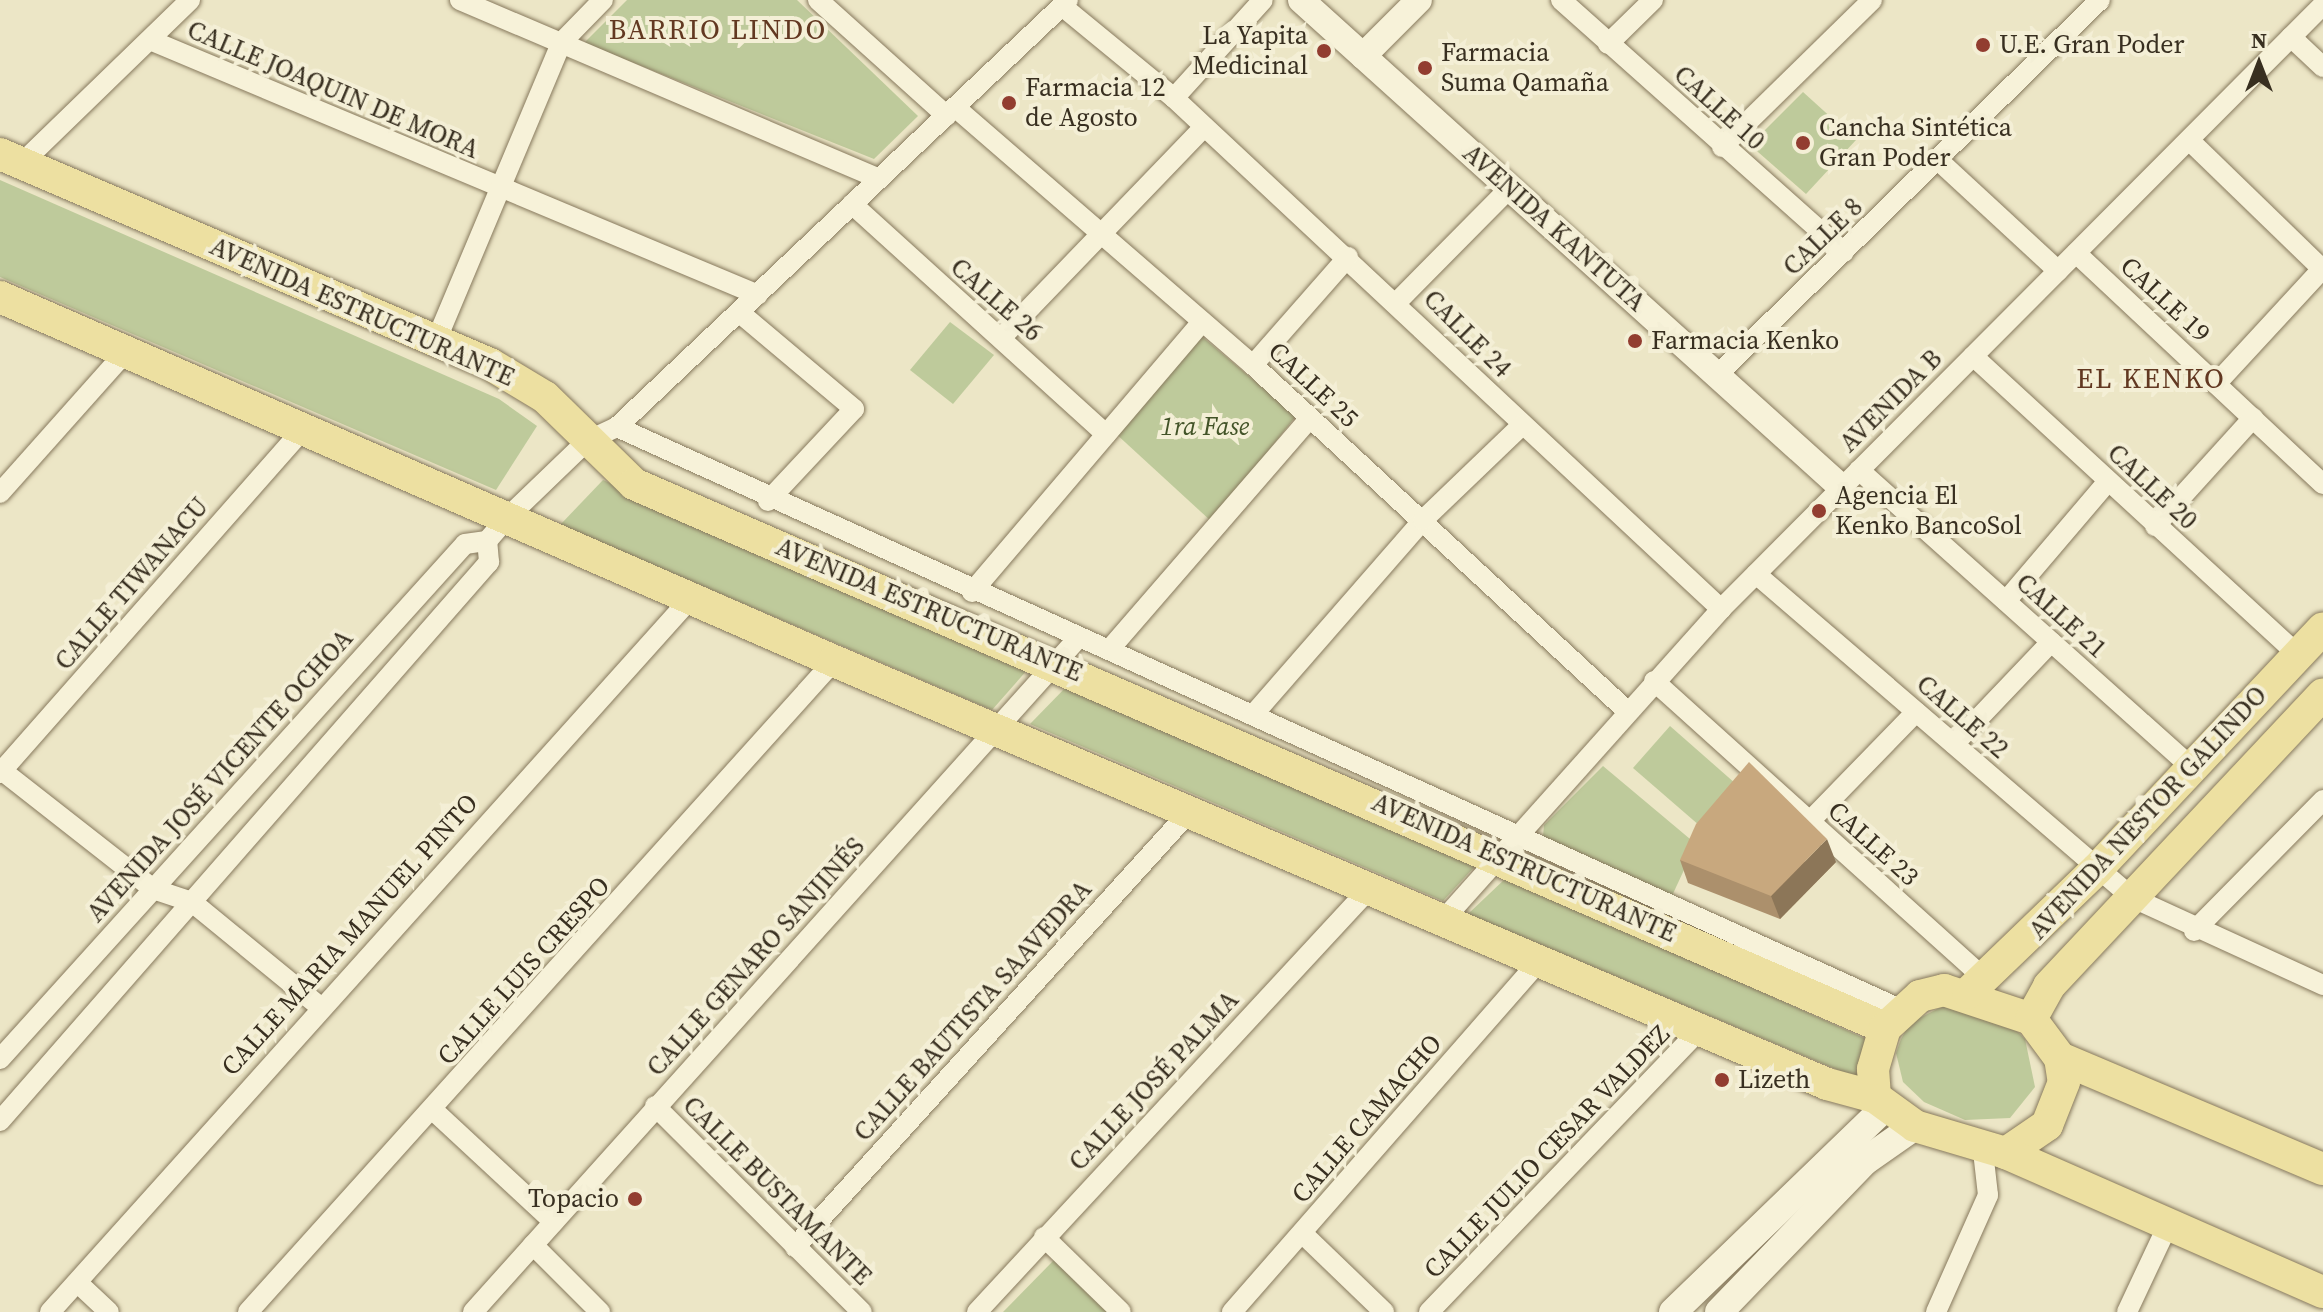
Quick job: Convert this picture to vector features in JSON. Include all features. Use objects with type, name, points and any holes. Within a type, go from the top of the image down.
[{"type":"main road","name":"AVENIDA ESTRUCTURANTE","points":[[11,158],[436,341],[545,397],[634,484],[1056,665],[1504,846],[1892,1018]]},
{"type":"main road","points":[[0,297],[124,354],[509,516],[834,661],[1880,1102],[1915,1126],[1994,1152],[2323,1292]]},
{"type":"main road","name":"AVENIDA NESTOR GALINDO","points":[[1978,987],[2097,869],[2323,628]]},
{"type":"main road","name":"AVENIDA NESTOR GALINDO","points":[[2031,1019],[2049,986],[2323,694]]},
{"type":"main road","points":[[1880,1102],[1873,1069],[1892,1018],[1932,993],[1978,987],[2031,1019],[2060,1058],[2064,1082],[2047,1125],[1994,1152]]},
{"type":"main road","points":[[2060,1058],[2323,1169]]},
{"type":"main road","points":[[1673,1312],[1880,1102]]},
{"type":"main road","points":[[1719,1312],[1865,1161],[1915,1126]]},
{"type":"street","points":[[460,0],[879,179]]},
{"type":"street","points":[[436,341],[497,188],[561,43],[603,0]]},
{"type":"street","points":[[1174,98],[1263,0]]},
{"type":"street","name":"AVENIDA KANTUTA","points":[[1301,0],[1717,375],[1850,479]]},
{"type":"street","points":[[1363,56],[1419,0]]},
{"type":"street","name":"CALLE 10","points":[[1561,0],[1722,147],[1844,252]]},
{"type":"street","points":[[1608,44],[1653,0]]},
{"type":"street","points":[[1722,147],[1872,0]]},
{"type":"street","name":"CALLE 8","points":[[1717,375],[1939,161],[2100,0]]},
{"type":"street","name":"CALLE 25","points":[[821,1],[1253,365],[1626,710]]},
{"type":"street","points":[[11,158],[150,40],[184,2]]},
{"type":"street","points":[[0,1121],[489,562],[487,541],[509,516],[587,441],[617,427],[1065,3]]},
{"type":"street","name":"CALLE 24","points":[[1065,3],[1397,302],[1522,425],[1721,609]]},
{"type":"street","name":"AVENIDA B","points":[[1445,918],[1504,846],[1721,609],[2323,5]]},
{"type":"street","points":[[2291,37],[2323,67]]},
{"type":"street","name":"CALLE JOAQUIN DE MORA","points":[[150,40],[758,295]]},
{"type":"street","points":[[1001,338],[1204,127]]},
{"type":"street","points":[[2189,140],[2323,270],[2216,384]]},
{"type":"street","points":[[1939,161],[2058,271]]},
{"type":"street","points":[[1397,302],[1510,188]]},
{"type":"street","name":"CALLE 26","points":[[852,204],[1106,434]]},
{"type":"street","name":"CALLE 19","points":[[2076,253],[2323,484]]},
{"type":"street","points":[[1253,365],[1348,257]]},
{"type":"street","points":[[740,313],[854,409],[768,501]]},
{"type":"street","points":[[972,592],[1202,322]]},
{"type":"street","points":[[0,493],[124,354]]},
{"type":"street","name":"CALLE 20","points":[[1973,356],[2298,655]]},
{"type":"street","points":[[2155,526],[2253,418]]},
{"type":"street","points":[[1109,650],[1309,419]]},
{"type":"street","points":[[1253,715],[1423,520],[1522,425]]},
{"type":"street","name":"AVENIDA ESTRUCTURANTE","points":[[617,427],[768,501],[1253,715],[1504,846]]},
{"type":"street","name":"CALLE TIWANACU","points":[[1,771],[303,429]]},
{"type":"street","name":"CALLE 21","points":[[1850,479],[2006,601],[2192,768]]},
{"type":"street","points":[[2006,601],[2108,481]]},
{"type":"street","name":"AVENIDA JOSÉ VICENTE OCHOA","points":[[0,1059],[465,544],[487,541]]},
{"type":"street","name":"CALLE 22","points":[[1756,574],[2133,898],[2194,931],[2323,985]]},
{"type":"street","name":"CALLE MARIA MANUEL PINTO","points":[[50,1312],[318,1005],[692,597]]},
{"type":"street","name":"CALLE GENARO SANJINÉS","points":[[473,1312],[655,1106],[998,731],[1079,637]]},
{"type":"street","points":[[1954,744],[2051,642]]},
{"type":"street","name":"CALLE LUIS CRESPO","points":[[248,1312],[434,1111],[834,661]]},
{"type":"street","name":"CALLE 23","points":[[1654,681],[1810,821],[1978,987]]},
{"type":"street","points":[[1810,821],[1916,712]]},
{"type":"street","points":[[1,771],[153,889],[192,902],[318,1005]]},
{"type":"street","points":[[2194,931],[2314,824],[2323,800]]},
{"type":"street","name":"CALLE BAUTISTA SAAVEDRA","points":[[795,1247],[1191,810]]},
{"type":"street","name":"CALLE JOSÉ PALMA","points":[[977,1312],[1371,887]]},
{"type":"street","name":"CALLE CAMACHO","points":[[1232,1312],[1541,959]]},
{"type":"street","name":"CALLE JULIO CESAR VALDEZ","points":[[1429,1312],[1701,1028]]},
{"type":"street","name":"CALLE BUSTAMANTE","points":[[655,1106],[862,1312]]},
{"type":"street","points":[[434,1111],[554,1222]]},
{"type":"street","points":[[1936,1312],[1988,1195],[1994,1152]]},
{"type":"street","points":[[2127,1312],[2168,1225]]},
{"type":"street","points":[[1302,1233],[1384,1312]]},
{"type":"street","points":[[1044,1237],[1121,1312]]},
{"type":"street","points":[[533,1245],[600,1312]]},
{"type":"street","points":[[78,1283],[109,1312]]},
{"type":"green space","points":[[627,0],[797,0],[918,116],[874,159],[584,43]]},
{"type":"green space","name":"Cancha Sintética Gran Poder","points":[[1803,92],[1856,140],[1806,194],[1750,145]]},
{"type":"green space","points":[[0,180],[499,399],[537,426],[496,490],[0,277]]},
{"type":"green space","points":[[950,322],[994,355],[953,404],[910,370]]},
{"type":"green space","name":"1ra Fase","points":[[1199,334],[1296,416],[1212,522],[1114,432]]},
{"type":"green space","points":[[603,480],[1028,669],[992,710],[560,525]]},
{"type":"green space","points":[[1068,685],[1477,864],[1443,901],[1030,724]]},
{"type":"green space","points":[[1670,726],[1736,784],[1700,826],[1633,768]]},
{"type":"green space","points":[[1603,766],[1696,844],[1671,898],[1543,837],[1544,825]]},
{"type":"green space","points":[[1507,877],[1866,1039],[1864,1081],[1468,914]]},
{"type":"green space","points":[[1943,1006],[2010,1024],[2025,1039],[2035,1087],[2010,1118],[1965,1120],[1924,1102],[1903,1082],[1896,1053],[1901,1039],[1910,1023]]},
{"type":"green space","points":[[1054,1260],[1107,1312],[1003,1312]]},
{"type":"building","points":[[1749,762],[1827,839],[1771,896],[1680,860],[1696,824]]},
{"type":"place","name":"U.E. Gran Poder","points":[[1983,45]]},
{"type":"place","name":"La Yapita Medicinal","points":[[1324,51]]},
{"type":"place","name":"Farmacia Suma Qamaña","points":[[1425,68]]},
{"type":"place","name":"Farmacia 12 de Agosto","points":[[1009,103]]},
{"type":"place","name":"Cancha Sintética Gran Poder","points":[[1803,143]]},
{"type":"place","name":"Farmacia Kenko","points":[[1635,341]]},
{"type":"place","name":"Agencia El Kenko BancoSol","points":[[1819,511]]},
{"type":"place","name":"Lizeth","points":[[1722,1080]]},
{"type":"place","name":"Topacio","points":[[635,1199]]},
{"type":"district","name":"BARRIO LINDO","points":[[718,29]]},
{"type":"district","name":"EL KENKO","points":[[2151,378]]}]
